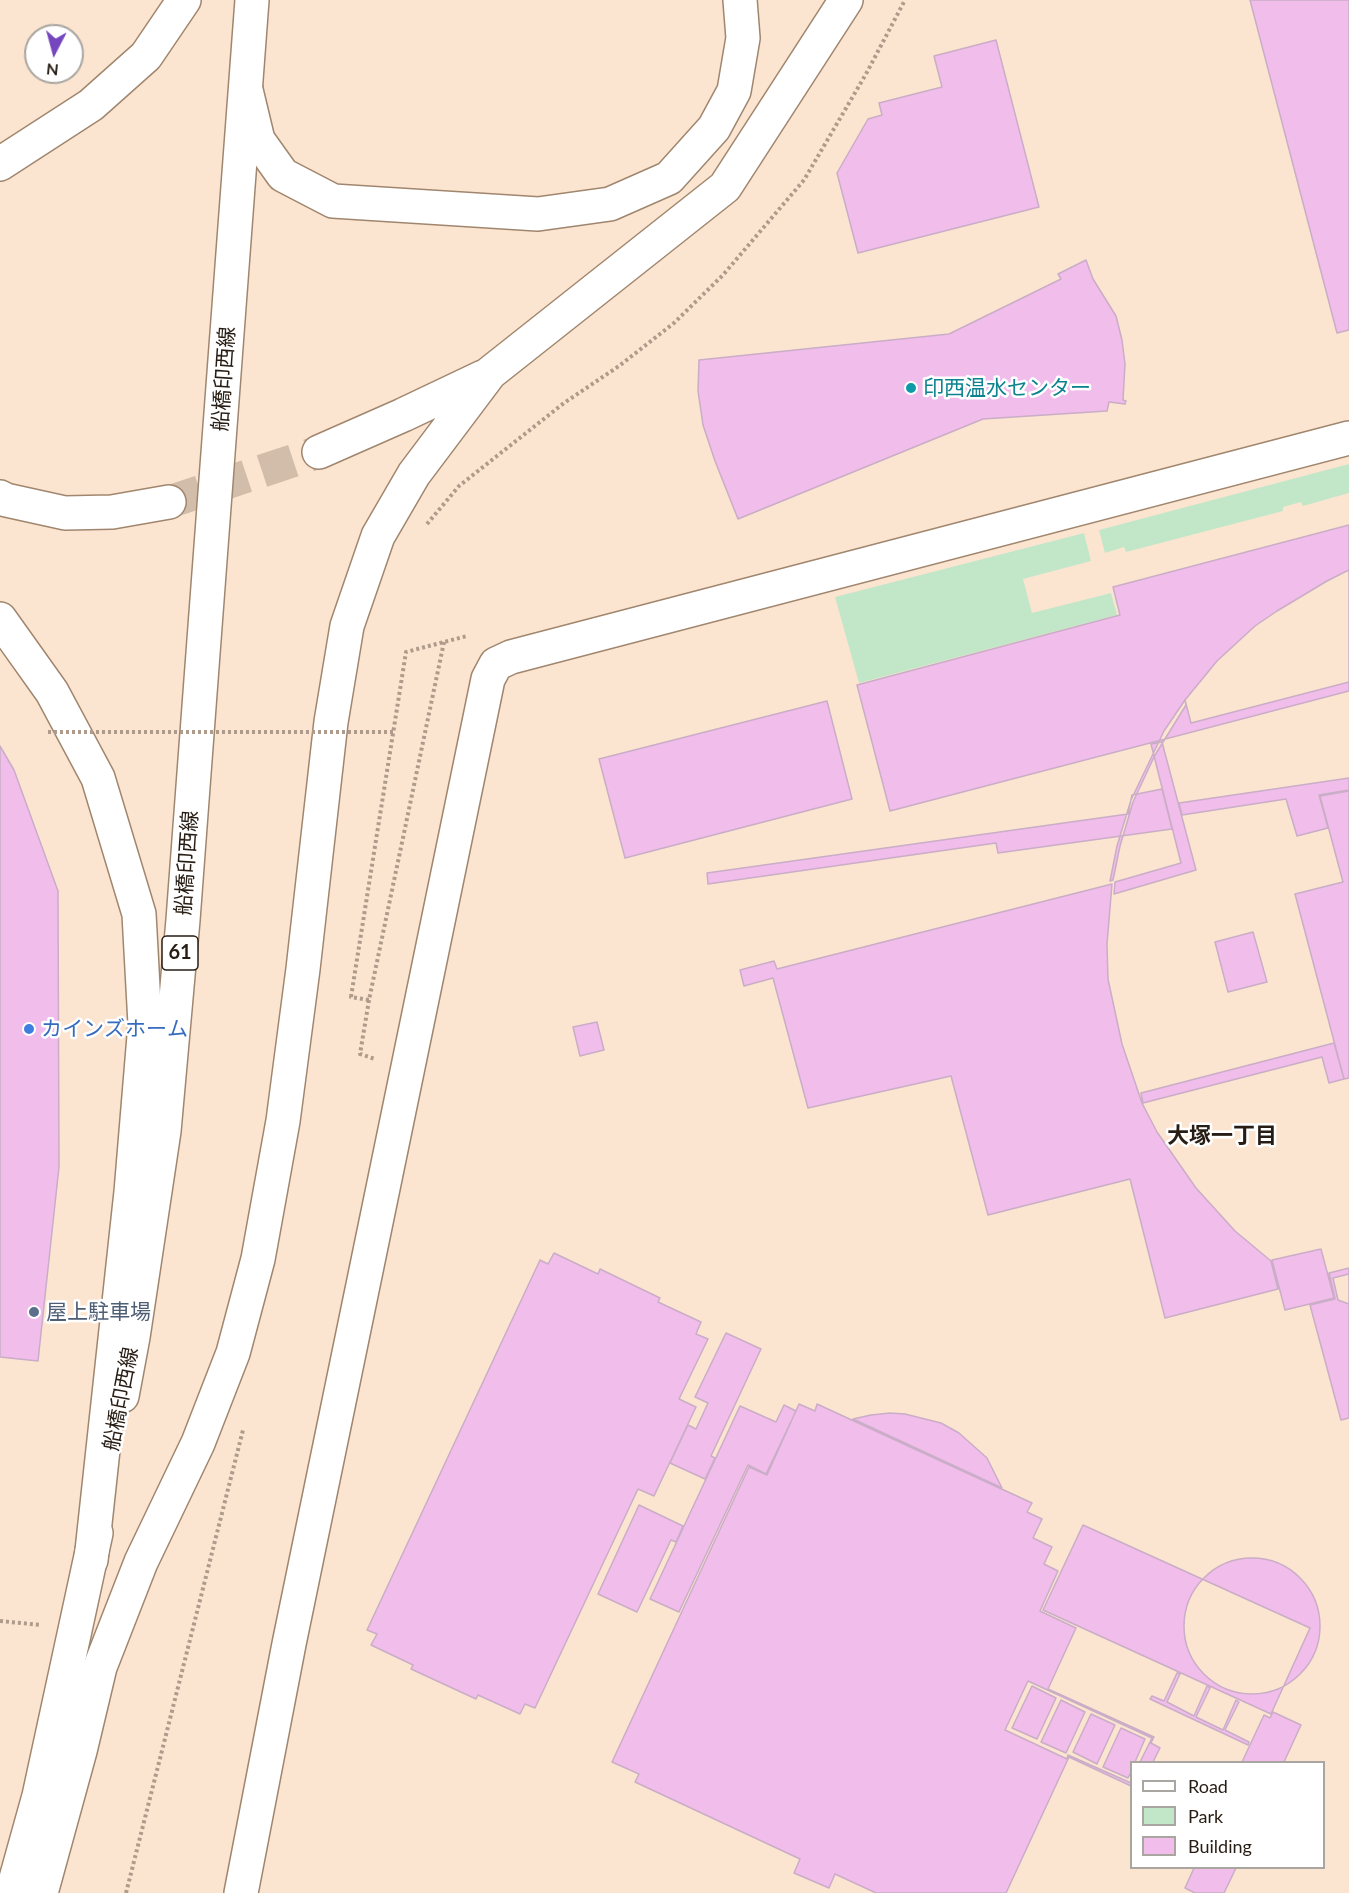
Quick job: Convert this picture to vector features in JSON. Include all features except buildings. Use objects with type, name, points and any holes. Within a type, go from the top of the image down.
[{"type":"main road","name":"船橋印西線","points":[[12,1893],[39,1796],[91,1560],[133,1337],[164,1131],[183,920],[252,0]]},
{"type":"main road","points":[[246,90],[258,140],[283,175],[333,201],[538,214],[610,204],[669,178],[714,128],[734,91],[743,38],[740,0]]},
{"type":"main road","points":[[319,452],[490,373],[725,187],[846,0]]},
{"type":"main road","points":[[0,164],[91,105],[146,57],[183,2]]},
{"type":"main road","points":[[41,1893],[80,1751],[100,1667],[141,1562],[202,1433],[233,1353],[258,1259],[283,1121],[331,722],[347,626],[378,536],[414,474],[490,373]]},
{"type":"main road","points":[[241,1893],[289,1644],[488,679],[496,664],[532,651],[1349,438]]},
{"type":"main road","points":[[0,497],[65,513],[112,512],[169,502]]},
{"type":"main road","points":[[0,619],[52,692],[98,778],[139,914],[145,1024],[131,1192],[91,1560]]},
{"type":"path","points":[[369,1000],[351,997],[406,652],[467,636]]},
{"type":"path","points":[[382,1061],[360,1054],[369,1000],[444,642]]},
{"type":"path","points":[[42,724],[53,742]]},
{"type":"path","points":[[48,732],[393,732]]},
{"type":"path","points":[[0,1621],[41,1625]]},
{"type":"green space","points":[[1349,464],[1349,493],[1303,506],[1301,502],[1283,507],[1283,511],[1126,552],[1124,547],[1105,553],[1099,530]]},
{"type":"green space","points":[[1084,533],[1091,561],[1023,579],[1032,613],[1111,593],[1117,615],[859,683],[835,597]]},
{"type":"tunnel","points":[[169,502],[319,452]]},
{"type":"place","name":"印西温水センター","points":[[911,388]]},
{"type":"place","name":"カインズホーム","points":[[29,1029]]},
{"type":"place","name":"屋上駐車場","points":[[34,1312]]},
{"type":"district","name":"大塚一丁目","points":[[1222,1136]]}]
